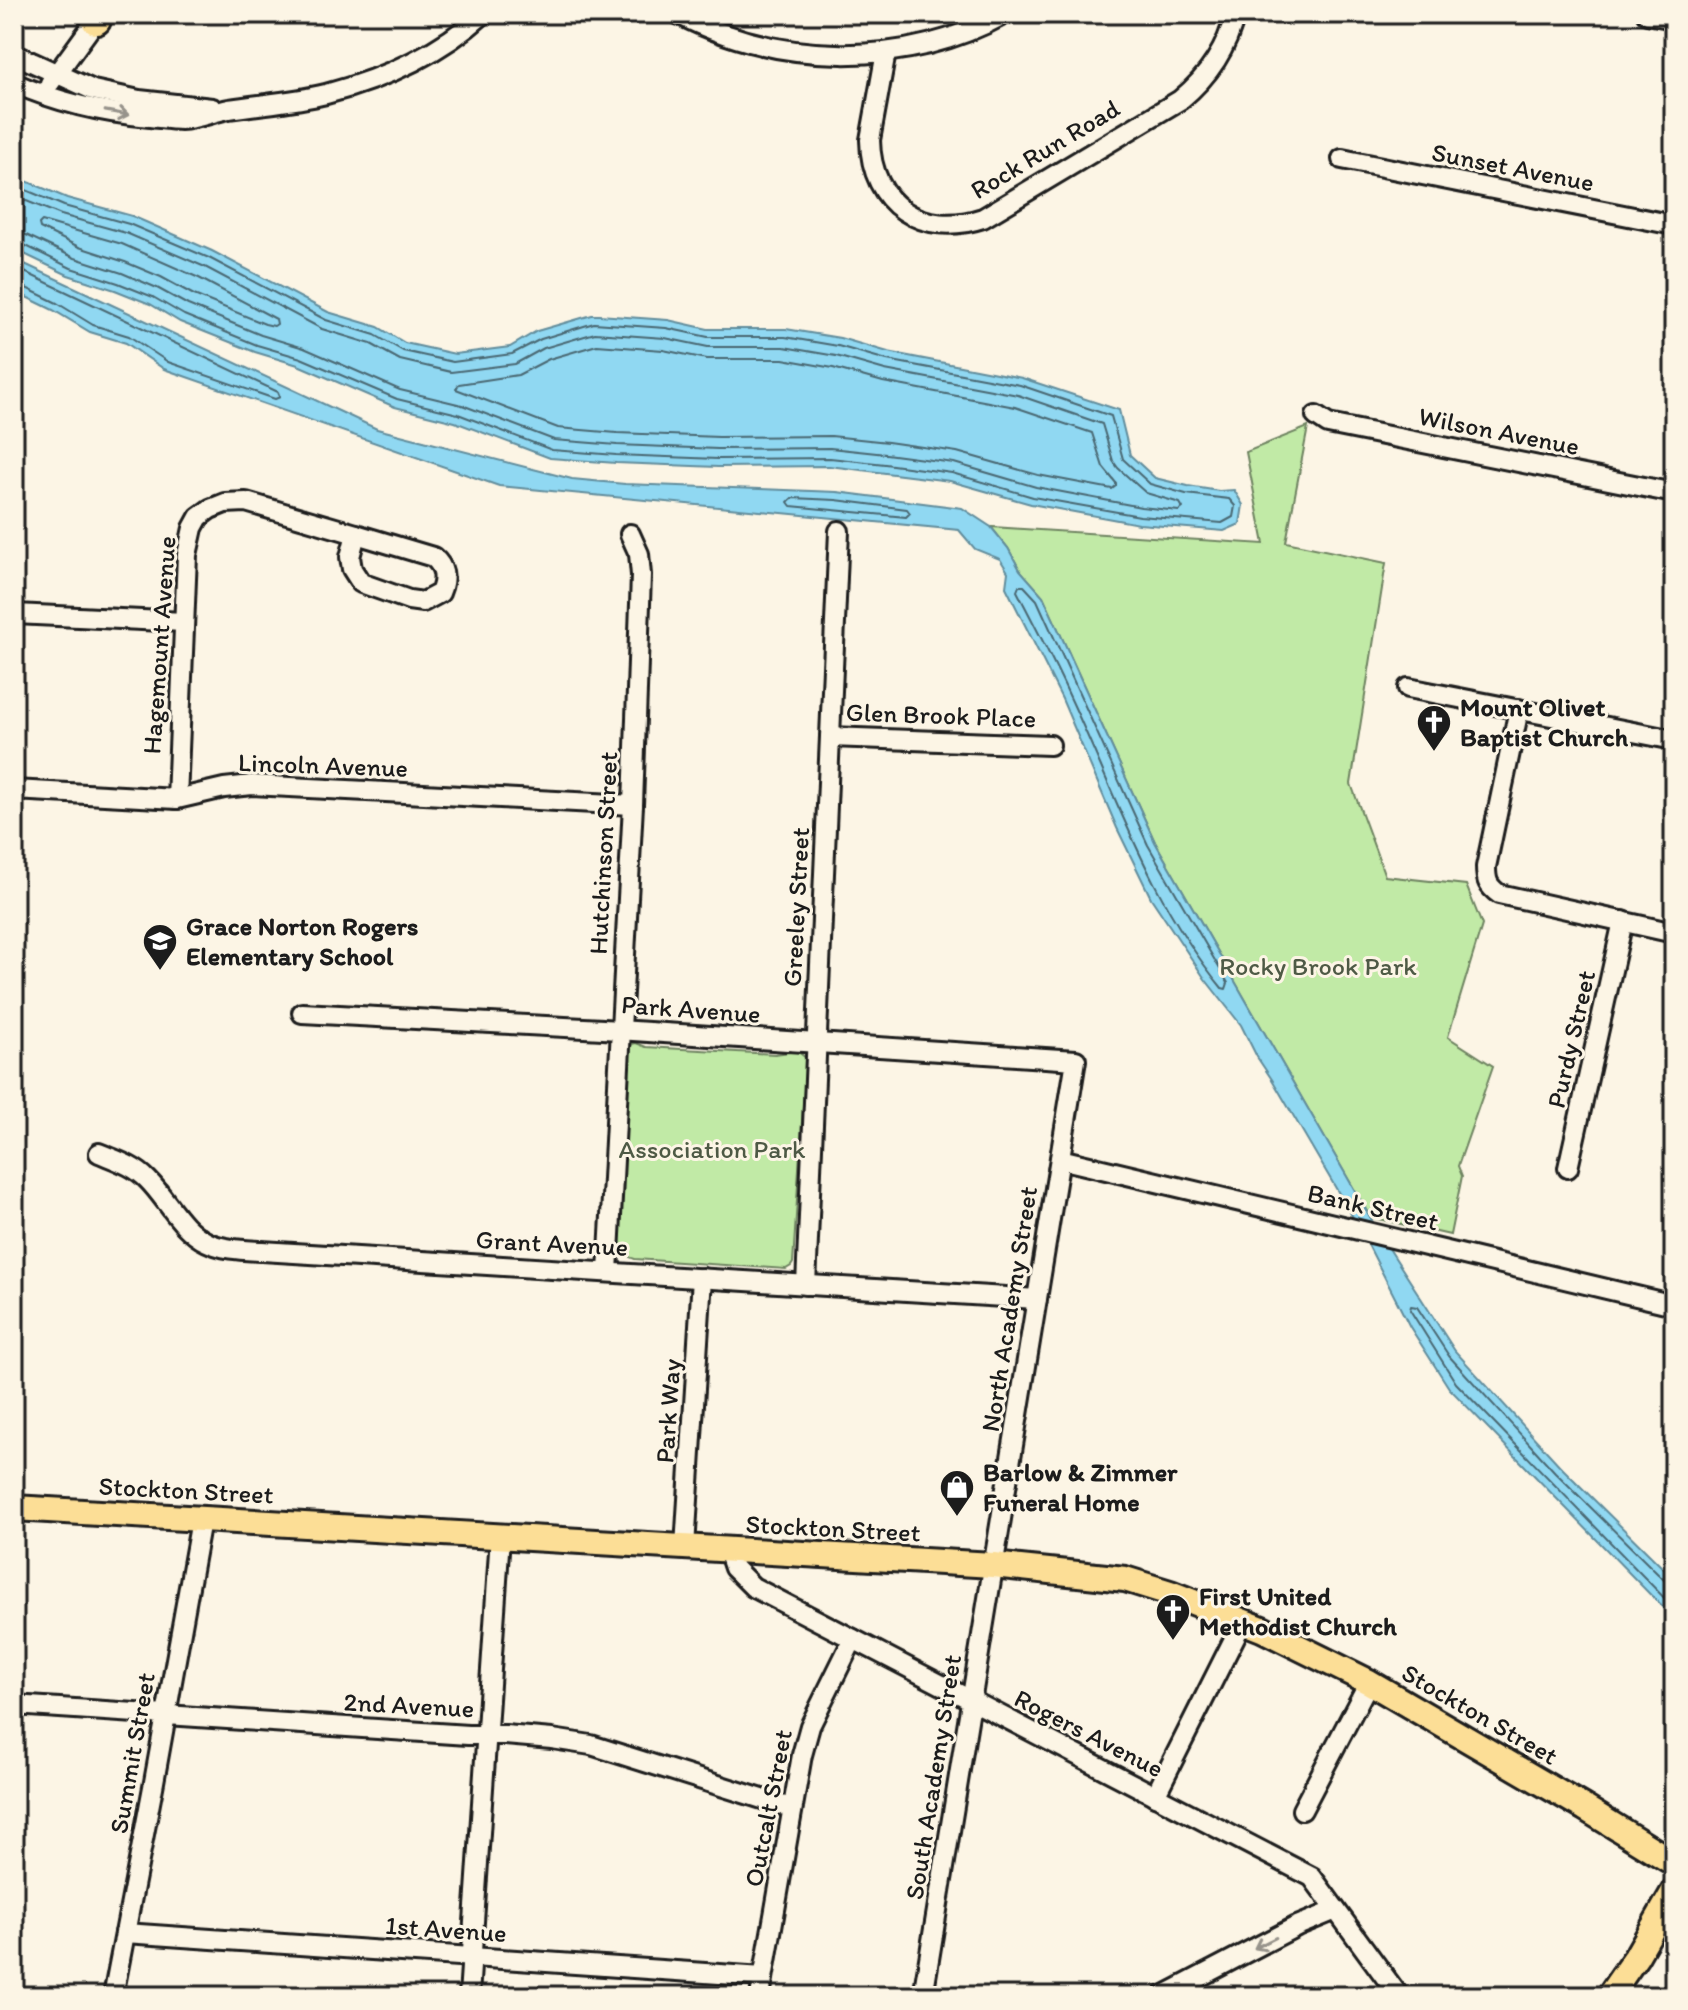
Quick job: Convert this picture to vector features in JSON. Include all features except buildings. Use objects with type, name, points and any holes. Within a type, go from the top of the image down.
[{"type":"main road","name":"Stockton Street","points":[[14,1508],[993,1565],[1125,1579],[1243,1621],[1369,1682],[1674,1863]]},
{"type":"main road","points":[[1609,1996],[1636,1957],[1674,1891]]},
{"type":"street","points":[[14,83],[41,95],[83,107],[183,120],[324,95],[368,81],[423,57],[483,14]]},
{"type":"street","points":[[678,14],[728,36],[777,49],[832,54],[886,52],[944,39],[992,22],[1005,14]]},
{"type":"street","name":"Rock Run Road","points":[[886,52],[870,140],[875,172],[881,185],[900,207],[916,218],[950,225],[983,218],[1180,100],[1216,61],[1235,14]]},
{"type":"street","points":[[1647,14],[1674,19]]},
{"type":"street","points":[[41,95],[97,17]]},
{"type":"street","points":[[14,54],[93,90],[139,100],[227,110]]},
{"type":"street","name":"Sunset Avenue","points":[[1342,159],[1674,225]]},
{"type":"street","name":"Wilson Avenue","points":[[1316,416],[1328,424],[1674,493]]},
{"type":"street","name":"Hagemount Avenue","points":[[177,799],[189,540],[199,517],[225,503],[246,502],[356,534],[433,557],[443,569],[440,593],[423,602],[361,583],[352,569],[350,557],[356,534]]},
{"type":"street","name":"Greeley Street","points":[[806,1285],[839,531]]},
{"type":"street","name":"Hutchinson Street","points":[[608,1272],[633,805],[641,575],[639,554],[630,534]]},
{"type":"street","points":[[15,614],[184,622]]},
{"type":"street","points":[[1408,688],[1674,740]]},
{"type":"street","points":[[1519,709],[1486,867],[1489,887],[1499,894],[1674,933]]},
{"type":"street","name":"Glen Brook Place","points":[[830,737],[1050,745]]},
{"type":"street","name":"Lincoln Avenue","points":[[14,790],[177,799],[252,785],[633,805]]},
{"type":"street","name":"Purdy Street","points":[[1568,1168],[1623,921]]},
{"type":"street","name":"Park Avenue","points":[[302,1013],[1076,1060]]},
{"type":"street","name":"North Academy Street","points":[[993,1565],[1076,1060]]},
{"type":"street","name":"Grant Avenue","points":[[99,1153],[131,1166],[148,1179],[190,1231],[208,1243],[222,1247],[1037,1299]]},
{"type":"street","name":"Bank Street","points":[[1060,1159],[1674,1305]]},
{"type":"street","name":"Park Way","points":[[685,1547],[702,1278]]},
{"type":"street","name":"Summit Street","points":[[113,1996],[201,1520]]},
{"type":"street","points":[[469,1996],[500,1536]]},
{"type":"street","name":"Rogers Avenue","points":[[728,1550],[734,1568],[753,1587],[1312,1877],[1399,1996]]},
{"type":"street","name":"South Academy Street","points":[[923,1996],[993,1565]]},
{"type":"street","points":[[1155,1796],[1243,1621]]},
{"type":"street","name":"Outcalt Street","points":[[760,1996],[802,1755],[810,1726],[853,1639]]},
{"type":"street","points":[[1302,1810],[1369,1682]]},
{"type":"street","name":"2nd Avenue","points":[[14,1705],[552,1739],[591,1745],[791,1808]]},
{"type":"street","points":[[1163,1996],[1297,1926],[1336,1910]]},
{"type":"street","name":"1st Avenue","points":[[125,1933],[763,1977]]},
{"type":"green space","name":"Rocky Brook Park","points":[[1308,427],[1286,542],[1386,563],[1351,784],[1385,876],[1466,885],[1482,925],[1448,1037],[1493,1066],[1458,1166],[1462,1176],[1450,1235],[1370,1217],[1155,842],[1043,596],[1020,570],[991,527],[1264,544],[1246,452]]},
{"type":"green space","name":"Association Park","points":[[636,1043],[646,1047],[775,1054],[797,1051],[806,1058],[791,1266],[786,1269],[635,1259],[624,1252],[618,1239],[630,1049]]},
{"type":"water","points":[[14,176],[67,198],[132,216],[212,251],[328,312],[378,327],[405,343],[455,354],[510,347],[537,331],[599,315],[668,320],[708,329],[786,329],[1022,378],[1119,410],[1130,455],[1155,478],[1219,491],[1234,490],[1243,505],[1240,524],[1224,531],[1139,524],[1031,504],[950,481],[829,466],[718,467],[550,458],[455,422],[395,407],[298,365],[255,352],[180,322],[150,304],[68,275],[14,249]]},
{"type":"water","points":[[14,259],[377,429],[572,479],[837,492],[962,508],[991,527],[1020,570],[1043,596],[1155,842],[1381,1236],[1455,1351],[1561,1467],[1674,1579],[1674,1619],[1449,1388],[1410,1327],[1361,1231],[1241,1025],[1205,979],[1151,898],[1117,828],[1062,699],[1006,587],[1008,572],[1000,559],[975,549],[959,530],[499,486],[164,369],[126,343],[90,332],[14,291]]},
{"type":"place","name":"Mount Olivet Baptist Church","points":[[1434,753]]},
{"type":"place","name":"Grace Norton Rogers Elementary School","points":[[160,972]]},
{"type":"place","name":"Barlow & Zimmer Funeral Home","points":[[957,1518]]},
{"type":"place","name":"First United Methodist Church","points":[[1173,1642]]}]
